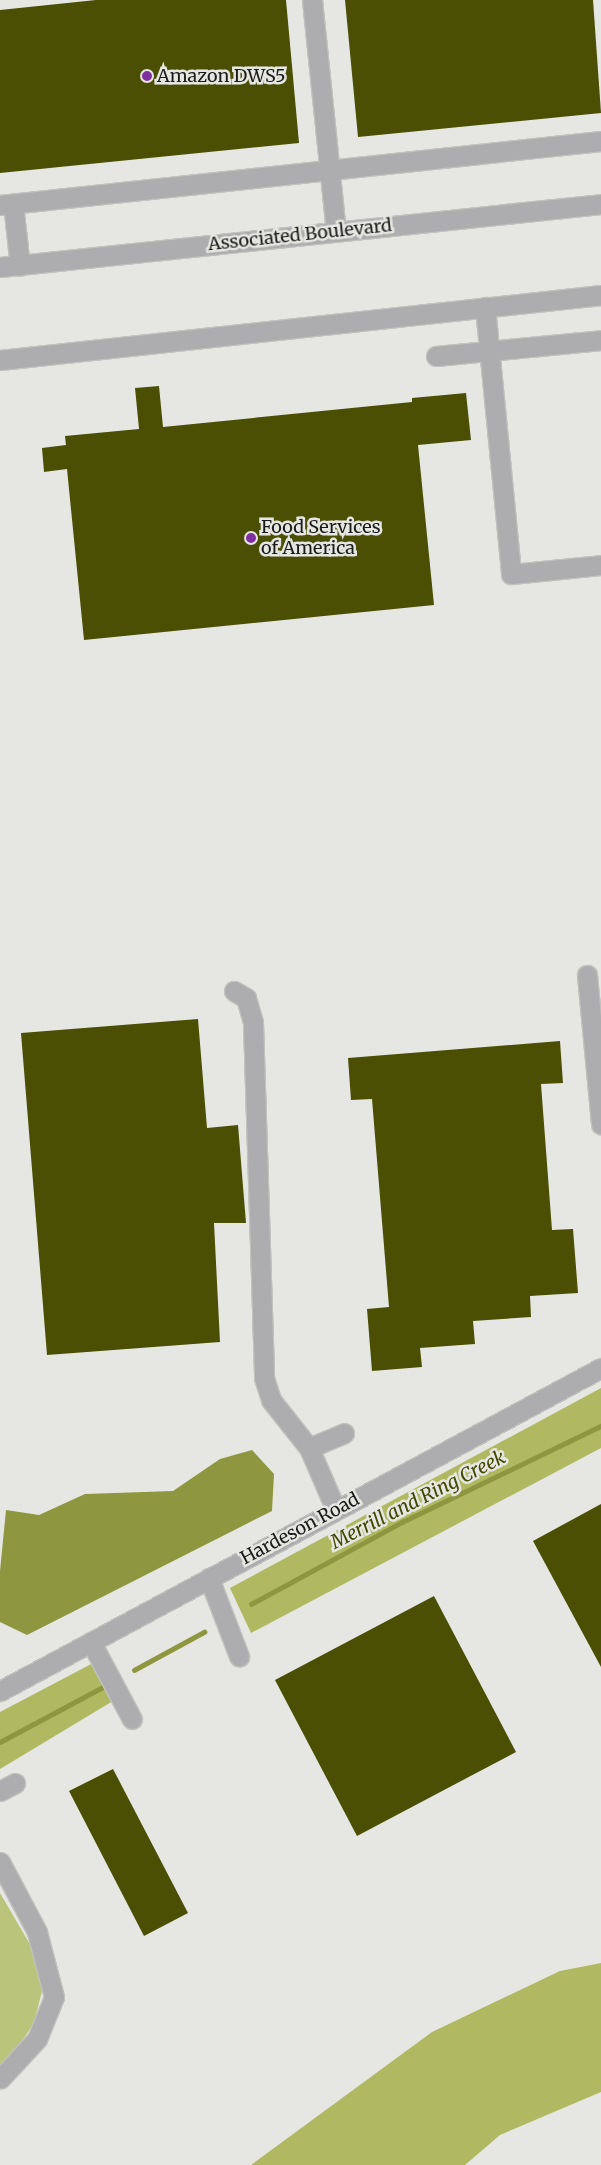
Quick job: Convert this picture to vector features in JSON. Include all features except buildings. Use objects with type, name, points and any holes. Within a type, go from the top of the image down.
[{"type":"street","points":[[312,0],[336,231]]},
{"type":"street","points":[[20,266],[7,204],[601,141]]},
{"type":"street","name":"Associated Boulevard","points":[[0,268],[601,204]]},
{"type":"street","points":[[0,360],[601,295]]},
{"type":"street","points":[[485,307],[511,574],[601,565]]},
{"type":"street","points":[[436,356],[601,340]]},
{"type":"street","points":[[587,975],[601,1124]]},
{"type":"street","points":[[234,991],[246,998],[253,1023],[264,1378],[272,1400],[309,1448],[336,1510]]},
{"type":"street","name":"Hardeson Road","points":[[0,1691],[601,1368]]},
{"type":"street","points":[[309,1448],[344,1433]]},
{"type":"street","points":[[210,1578],[239,1656]]},
{"type":"street","points":[[91,1642],[132,1719]]},
{"type":"street","points":[[0,1862],[37,1932],[54,1997],[37,2040],[0,2079]]},
{"type":"shaded area","points":[[601,1388],[601,1448],[251,1633],[230,1588]]},
{"type":"shaded area","points":[[252,1450],[274,1474],[272,1511],[27,1635],[0,1622],[0,1571],[6,1510],[39,1515],[85,1494],[173,1491],[220,1459]]},
{"type":"shaded area","points":[[95,1662],[113,1701],[0,1769],[0,1712]]},
{"type":"shaded area","points":[[0,1893],[35,1953],[43,1987],[34,2023],[14,2053],[0,2068]]},
{"type":"shaded area","points":[[601,1963],[601,2092],[500,2135],[465,2165],[251,2165],[432,2032],[560,1971]]},
{"type":"waterway","name":"Merrill and Ring Creek","points":[[251,1604],[402,1522],[601,1426]]},
{"type":"waterway","name":"Merrill and Ring Creek","points":[[134,1670],[204,1632]]},
{"type":"waterway","name":"Merrill and Ring Creek","points":[[0,1742],[101,1688]]},
{"type":"place","name":"Amazon DWS5","points":[[147,76]]},
{"type":"place","name":"Food Services of America","points":[[251,538]]}]
